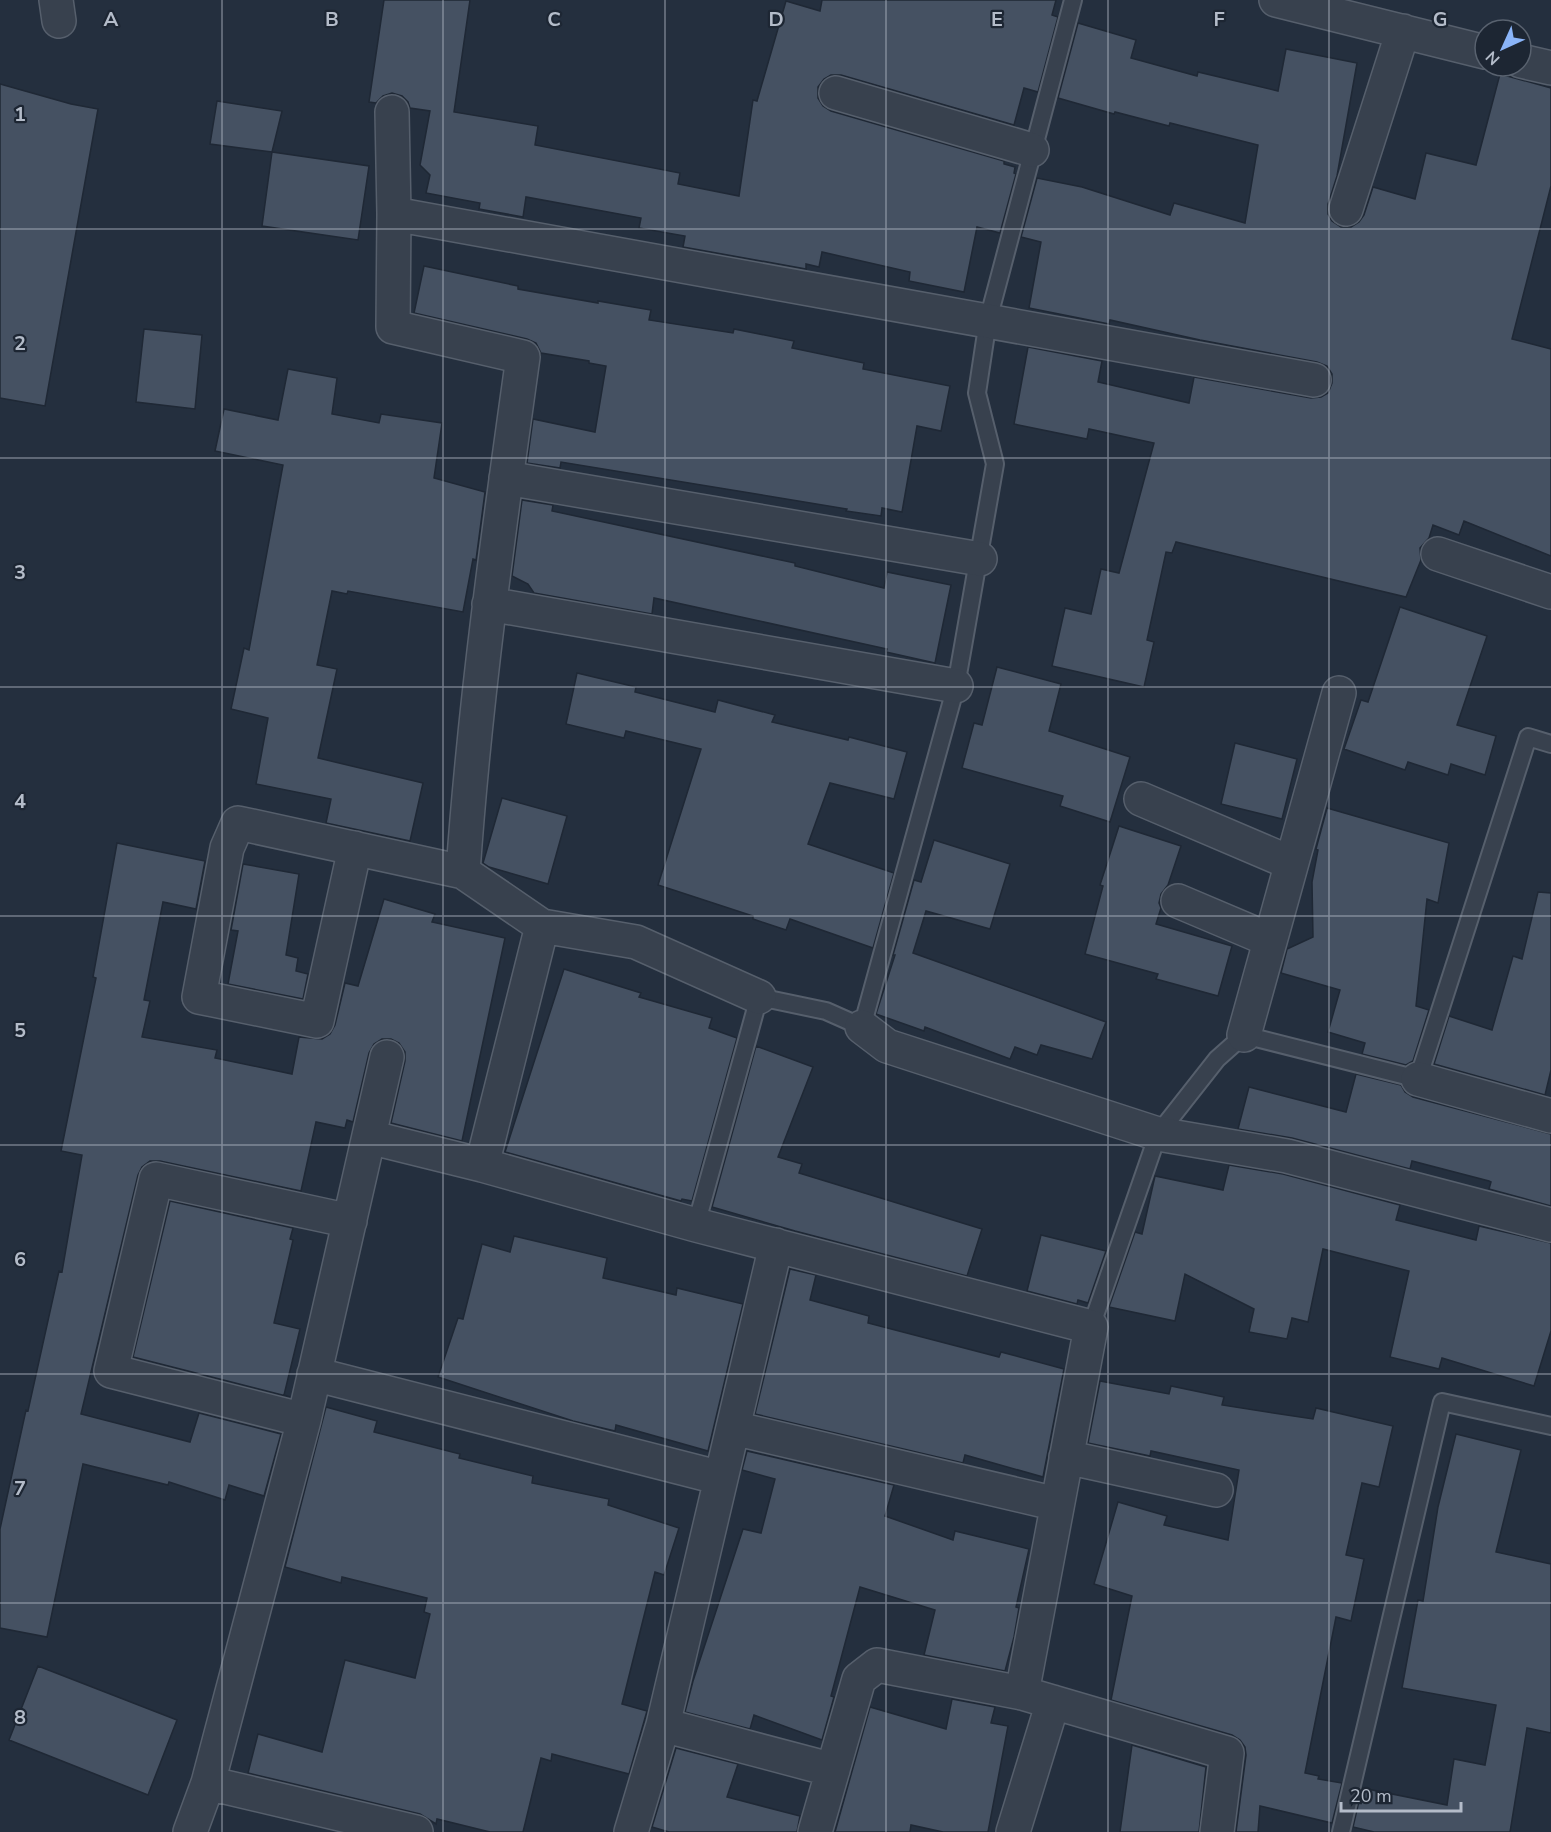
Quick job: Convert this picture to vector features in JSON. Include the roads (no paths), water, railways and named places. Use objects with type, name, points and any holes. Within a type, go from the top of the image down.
[{"type":"street","points":[[1276,0],[1473,49]]},
{"type":"street","points":[[1346,209],[1403,31]]},
{"type":"street","points":[[1533,64],[1551,68]]},
{"type":"street","points":[[836,93],[1032,150]]},
{"type":"street","points":[[392,112],[393,327],[522,357],[489,604],[470,771],[463,872]]},
{"type":"street","points":[[394,214],[1314,380]]},
{"type":"street","points":[[506,478],[980,559]]},
{"type":"street","points":[[1438,554],[1551,592]]},
{"type":"street","points":[[489,604],[956,686]]},
{"type":"street","points":[[1244,1035],[1338,693]]},
{"type":"street","points":[[1141,799],[1291,863]]},
{"type":"street","points":[[355,848],[317,1021],[199,997],[227,848],[238,823],[355,848],[463,872],[542,926],[636,942],[759,997]]},
{"type":"street","points":[[1178,901],[1270,940]]},
{"type":"street","points":[[482,1165],[542,926]]},
{"type":"street","points":[[862,1027],[887,1046],[1158,1134],[1287,1156],[1551,1225]]},
{"type":"street","points":[[190,1832],[208,1783],[304,1420],[387,1057]]},
{"type":"street","points":[[1418,1079],[1551,1116]]},
{"type":"street","points":[[369,1137],[1090,1327],[1057,1504],[1037,1697],[1013,1832]]},
{"type":"street","points":[[304,1420],[111,1371],[156,1179],[350,1221]]},
{"type":"street","points":[[631,1832],[663,1725],[776,1245]]},
{"type":"street","points":[[314,1374],[721,1478]]},
{"type":"street","points":[[733,1428],[1057,1504]]},
{"type":"street","points":[[1066,1457],[1216,1490]]},
{"type":"street","points":[[815,1832],[859,1679],[877,1665],[1037,1697],[1227,1753],[1217,1832]]},
{"type":"street","points":[[663,1725],[833,1770]]},
{"type":"street","points":[[208,1783],[416,1832]]},
{"type":"lane","points":[[696,1225],[759,997],[826,1011],[862,1027],[956,686],[995,464],[977,393],[988,320],[1073,0]]},
{"type":"lane","points":[[1090,1327],[1158,1134],[1217,1059],[1244,1035],[1418,1079],[1528,736],[1551,744]]},
{"type":"lane","points":[[1341,1832],[1442,1402],[1551,1425]]}]
